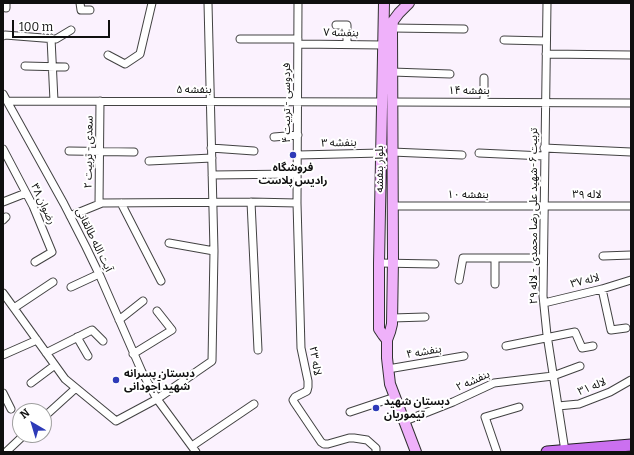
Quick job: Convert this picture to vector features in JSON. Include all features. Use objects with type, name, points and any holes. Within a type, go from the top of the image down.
[{"type":"main road","name":"بلوار بنفشه","points":[[384,3],[383,45],[392,152],[392,318],[387,340],[388,369],[390,384],[416,452]]},
{"type":"main road","name":"بلوار بنفشه","points":[[387,340],[379,329],[381,154],[392,72],[393,21],[402,9],[409,3]]},
{"type":"main road","points":[[547,452],[631,445]]},
{"type":"street","points":[[80,3],[81,10],[90,10]]},
{"type":"street","points":[[108,56],[124,64],[140,54],[152,3]]},
{"type":"street","points":[[3,293],[65,380],[116,421],[157,399],[212,361],[214,251],[208,3]]},
{"type":"street","name":"فردوسی - تربیت ۴","points":[[297,203],[298,3]]},
{"type":"street","name":"تربیت ۶-شهید علی رضا محمدی - لاله ۲۹","points":[[547,3],[544,152],[544,303],[553,376],[565,451]]},
{"type":"street","points":[[336,25],[347,25],[347,44]]},
{"type":"street","points":[[392,28],[464,29]]},
{"type":"street","points":[[3,36],[56,39],[71,30]]},
{"type":"street","points":[[51,38],[54,101]]},
{"type":"street","name":"بنفشه ۷","points":[[240,39],[383,45]]},
{"type":"street","points":[[504,40],[546,41]]},
{"type":"street","points":[[546,54],[631,55]]},
{"type":"street","points":[[25,66],[65,67]]},
{"type":"street","points":[[392,72],[450,74]]},
{"type":"street","points":[[484,78],[484,102]]},
{"type":"street","name":"بنفشه ۵","points":[[5,98],[54,101],[387,102]]},
{"type":"street","name":"آیت الله طالقانی","points":[[5,98],[70,216],[99,274],[145,378],[157,399],[194,449]]},
{"type":"street","name":"سعدی - تربیت ۲","points":[[99,204],[100,101]]},
{"type":"street","name":"بنفشه ۱۴","points":[[387,102],[631,103]]},
{"type":"street","points":[[274,136],[298,135]]},
{"type":"street","points":[[212,148],[254,151]]},
{"type":"street","name":"رضوان ۳۸","points":[[3,149],[33,206],[52,252],[35,262]]},
{"type":"street","points":[[70,151],[134,152]]},
{"type":"street","points":[[392,152],[462,155]]},
{"type":"street","points":[[479,153],[631,152]]},
{"type":"street","name":"بنفشه ۳","points":[[298,155],[381,154]]},
{"type":"street","points":[[149,161],[212,158]]},
{"type":"street","points":[[212,174],[298,174]]},
{"type":"street","points":[[3,202],[26,193]]},
{"type":"street","points":[[251,202],[258,350]]},
{"type":"street","points":[[70,216],[102,203],[297,203]]},
{"type":"street","points":[[121,203],[161,281]]},
{"type":"street","name":"لاله ۲۳","points":[[297,203],[301,348],[308,387],[307,391],[294,397],[293,400],[321,442],[324,444],[349,438],[367,440],[376,448],[376,452]]},
{"type":"street","name":"بنفشه ۱۰","points":[[392,206],[544,206]]},
{"type":"street","name":"لاله ۳۹","points":[[544,206],[631,206]]},
{"type":"street","points":[[169,243],[214,251]]},
{"type":"street","points":[[603,256],[631,255]]},
{"type":"street","points":[[459,280],[463,258],[543,258]]},
{"type":"street","points":[[495,258],[495,284]]},
{"type":"street","points":[[379,263],[435,264]]},
{"type":"street","points":[[71,287],[99,274]]},
{"type":"street","name":"لاله ۳۷","points":[[544,303],[631,280]]},
{"type":"street","points":[[14,308],[54,282]]},
{"type":"street","points":[[602,288],[611,330],[626,328]]},
{"type":"street","points":[[119,320],[143,301]]},
{"type":"street","points":[[134,354],[172,330],[157,311]]},
{"type":"street","points":[[392,318],[425,317]]},
{"type":"street","points":[[46,352],[92,330],[103,341]]},
{"type":"street","points":[[506,346],[574,332],[582,348],[593,346]]},
{"type":"street","points":[[77,337],[88,356]]},
{"type":"street","points":[[3,355],[37,340]]},
{"type":"street","name":"بنفشه ۴","points":[[388,369],[464,356]]},
{"type":"street","points":[[31,383],[55,365]]},
{"type":"street","name":"بنفشه ۲","points":[[404,421],[454,402],[494,383],[553,376],[580,366]]},
{"type":"street","name":"لاله ۳۱","points":[[558,406],[579,404],[610,392],[631,380]]},
{"type":"street","points":[[52,410],[76,388]]},
{"type":"street","points":[[3,393],[11,409]]},
{"type":"street","points":[[350,412],[395,397]]},
{"type":"street","points":[[194,449],[254,404]]},
{"type":"street","points":[[497,452],[485,418],[519,407]]},
{"type":"street","points":[[6,452],[16,443]]},
{"type":"place","name":"فروشگاه رادیس پلاست","points":[[293,155]]},
{"type":"place","name":"دبستان پسرانه شهید آجودانی","points":[[116,380]]},
{"type":"place","name":"دبستان شهید تیموریان","points":[[376,408]]}]
